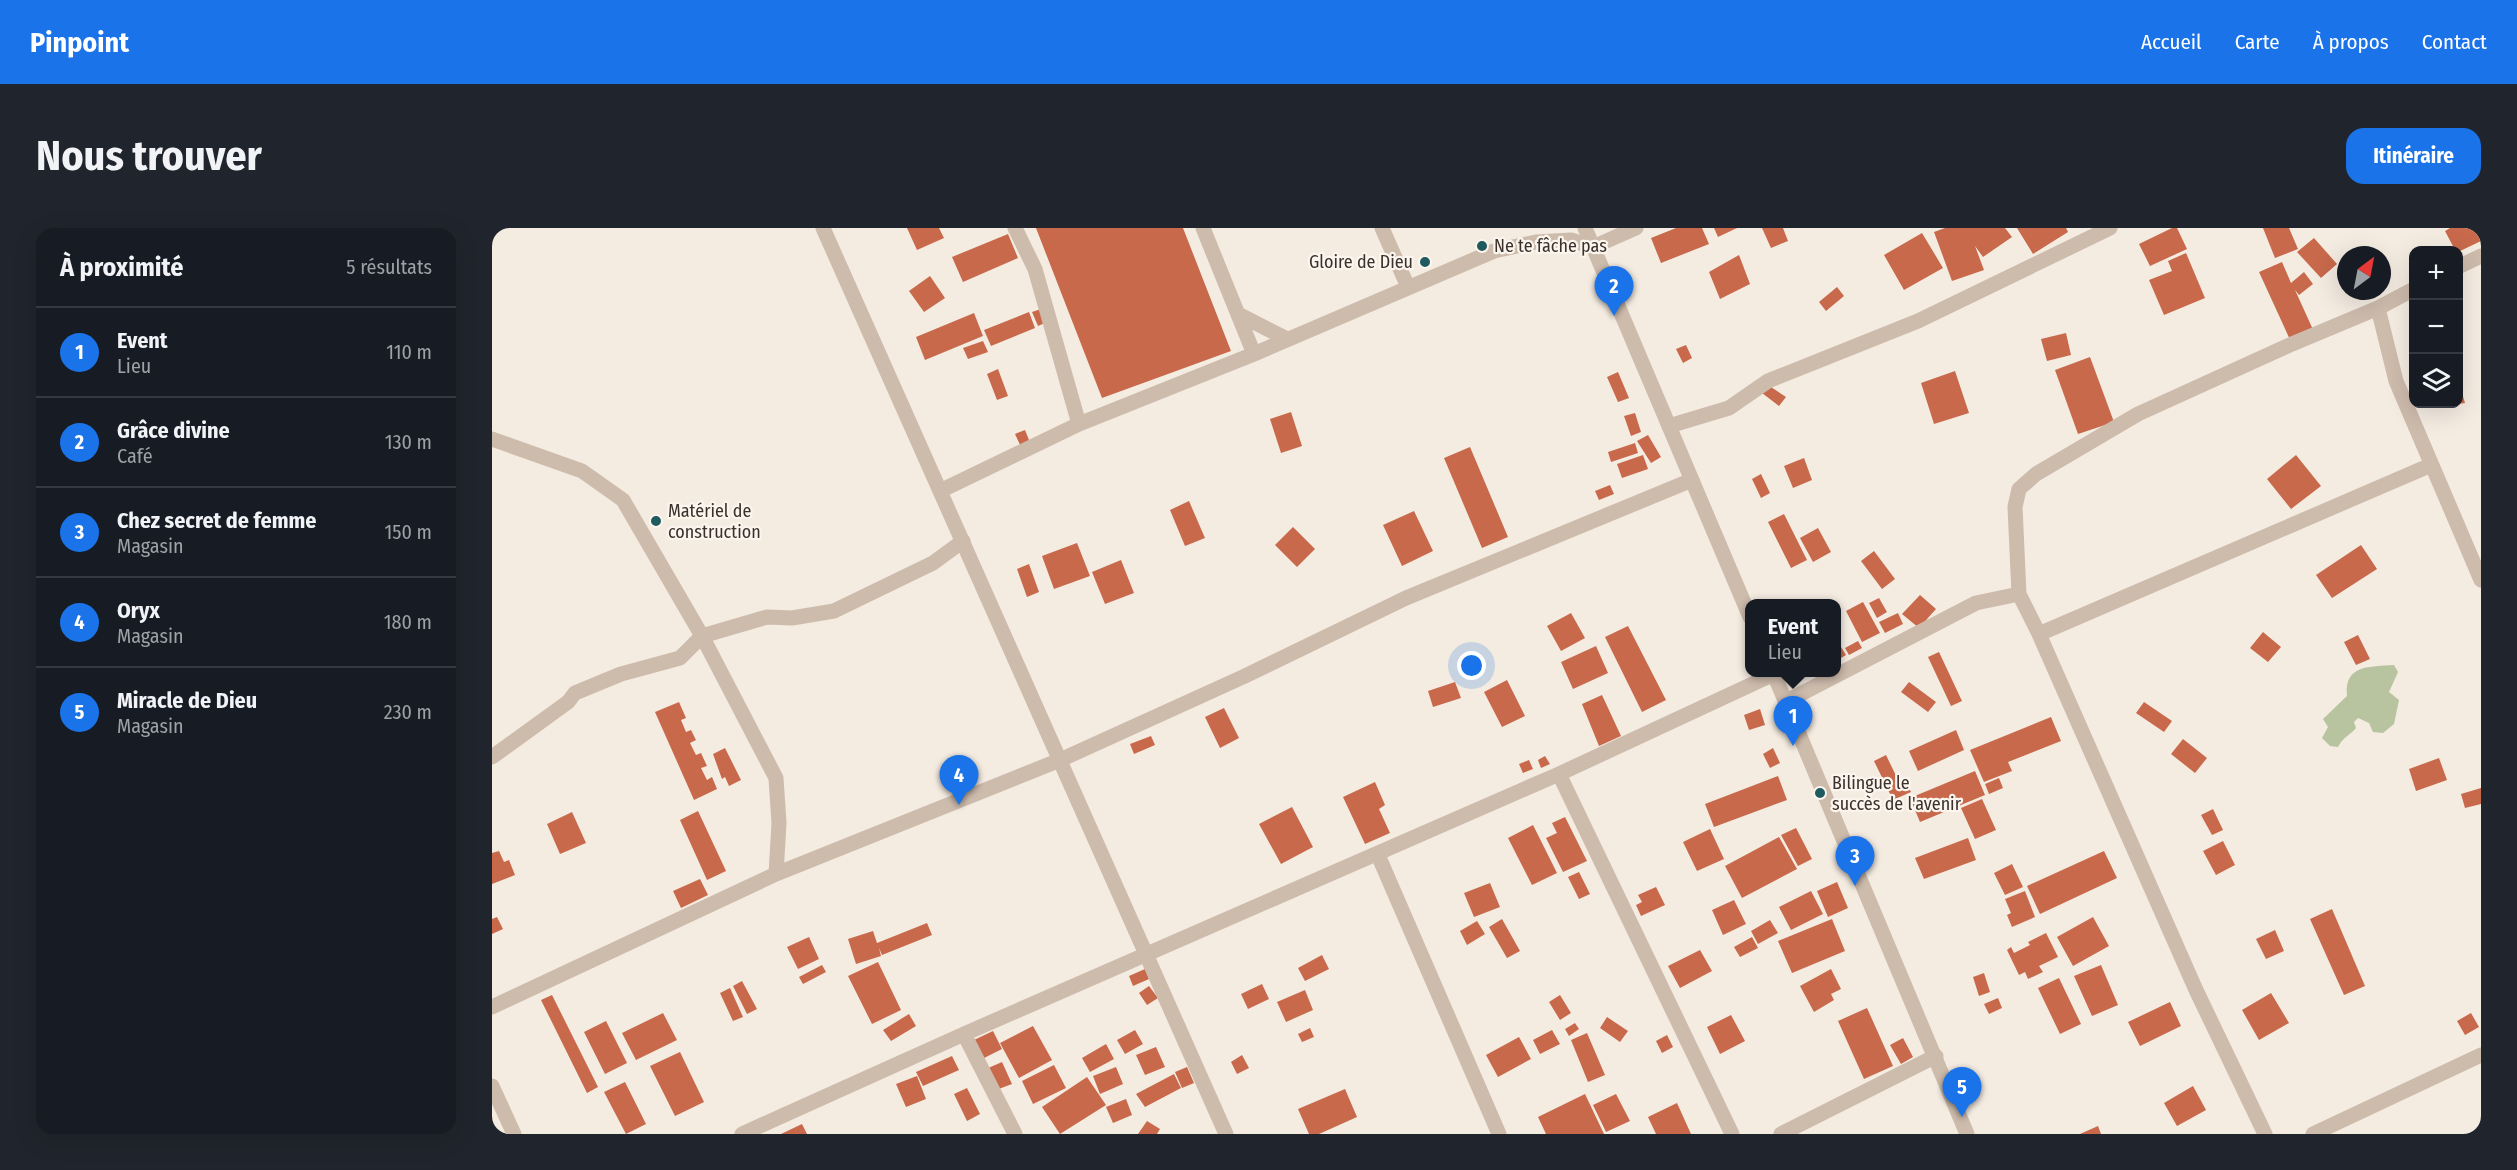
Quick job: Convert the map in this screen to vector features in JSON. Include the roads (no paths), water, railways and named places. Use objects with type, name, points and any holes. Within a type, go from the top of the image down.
[{"type":"street","points":[[823,228],[1226,1134]]},
{"type":"street","points":[[1015,228],[1035,269],[1079,424]]},
{"type":"street","points":[[1203,228],[1254,354]]},
{"type":"street","points":[[1382,228],[1408,286]]},
{"type":"street","points":[[1585,228],[1745,607]]},
{"type":"street","points":[[940,491],[1079,424],[1254,354],[1494,251],[1536,242],[1571,240],[1593,247],[1636,228]]},
{"type":"street","points":[[1669,426],[1729,408],[1767,381],[1918,321],[2110,228]]},
{"type":"street","points":[[2463,265],[2481,256]]},
{"type":"street","points":[[2265,1134],[2196,990],[2039,634],[2019,594],[2015,507],[2019,489],[2036,474],[2138,414],[2292,344],[2378,308],[2409,292]]},
{"type":"street","points":[[2378,308],[2396,381],[2481,580]]},
{"type":"street","points":[[1238,314],[1287,339]]},
{"type":"street","points":[[492,439],[582,471],[623,500],[702,636],[776,778],[779,823],[776,874]]},
{"type":"street","points":[[2039,634],[2431,465]]},
{"type":"street","points":[[492,1007],[776,874],[1060,760],[1245,676],[1406,598],[1692,480]]},
{"type":"street","points":[[492,757],[568,702],[575,693],[621,674],[680,658],[702,636],[767,617],[792,618],[834,611],[933,563],[963,541]]},
{"type":"street","points":[[1841,673],[1976,603],[2019,594]]},
{"type":"street","points":[[742,1134],[763,1130],[964,1034],[1378,855],[1559,774],[1765,677]]},
{"type":"street","points":[[1775,677],[1968,1134]]},
{"type":"street","points":[[1785,702],[1833,677]]},
{"type":"street","points":[[1559,774],[1731,1134]]},
{"type":"street","points":[[1378,855],[1499,1134]]},
{"type":"street","points":[[964,1034],[1015,1134]]},
{"type":"street","points":[[2313,1134],[2481,1055]]},
{"type":"street","points":[[1781,1134],[1936,1056]]},
{"type":"street","points":[[492,1086],[514,1134]]},
{"type":"place","name":"Ne te fâche pas","points":[[1482,246]]},
{"type":"place","name":"Gloire de Dieu","points":[[1425,262]]},
{"type":"place","name":"Grâce divine","points":[[1614,316]]},
{"type":"place","name":"Matériel de construction","points":[[656,521]]},
{"type":"place","name":"Event","points":[[1793,746]]},
{"type":"place","name":"Bilingue le succès de l'avenir","points":[[1820,793]]},
{"type":"place","name":"Oryx","points":[[959,805]]},
{"type":"place","name":"Chez secret de femme","points":[[1855,886]]},
{"type":"place","name":"Miracle de Dieu","points":[[1962,1117]]}]
